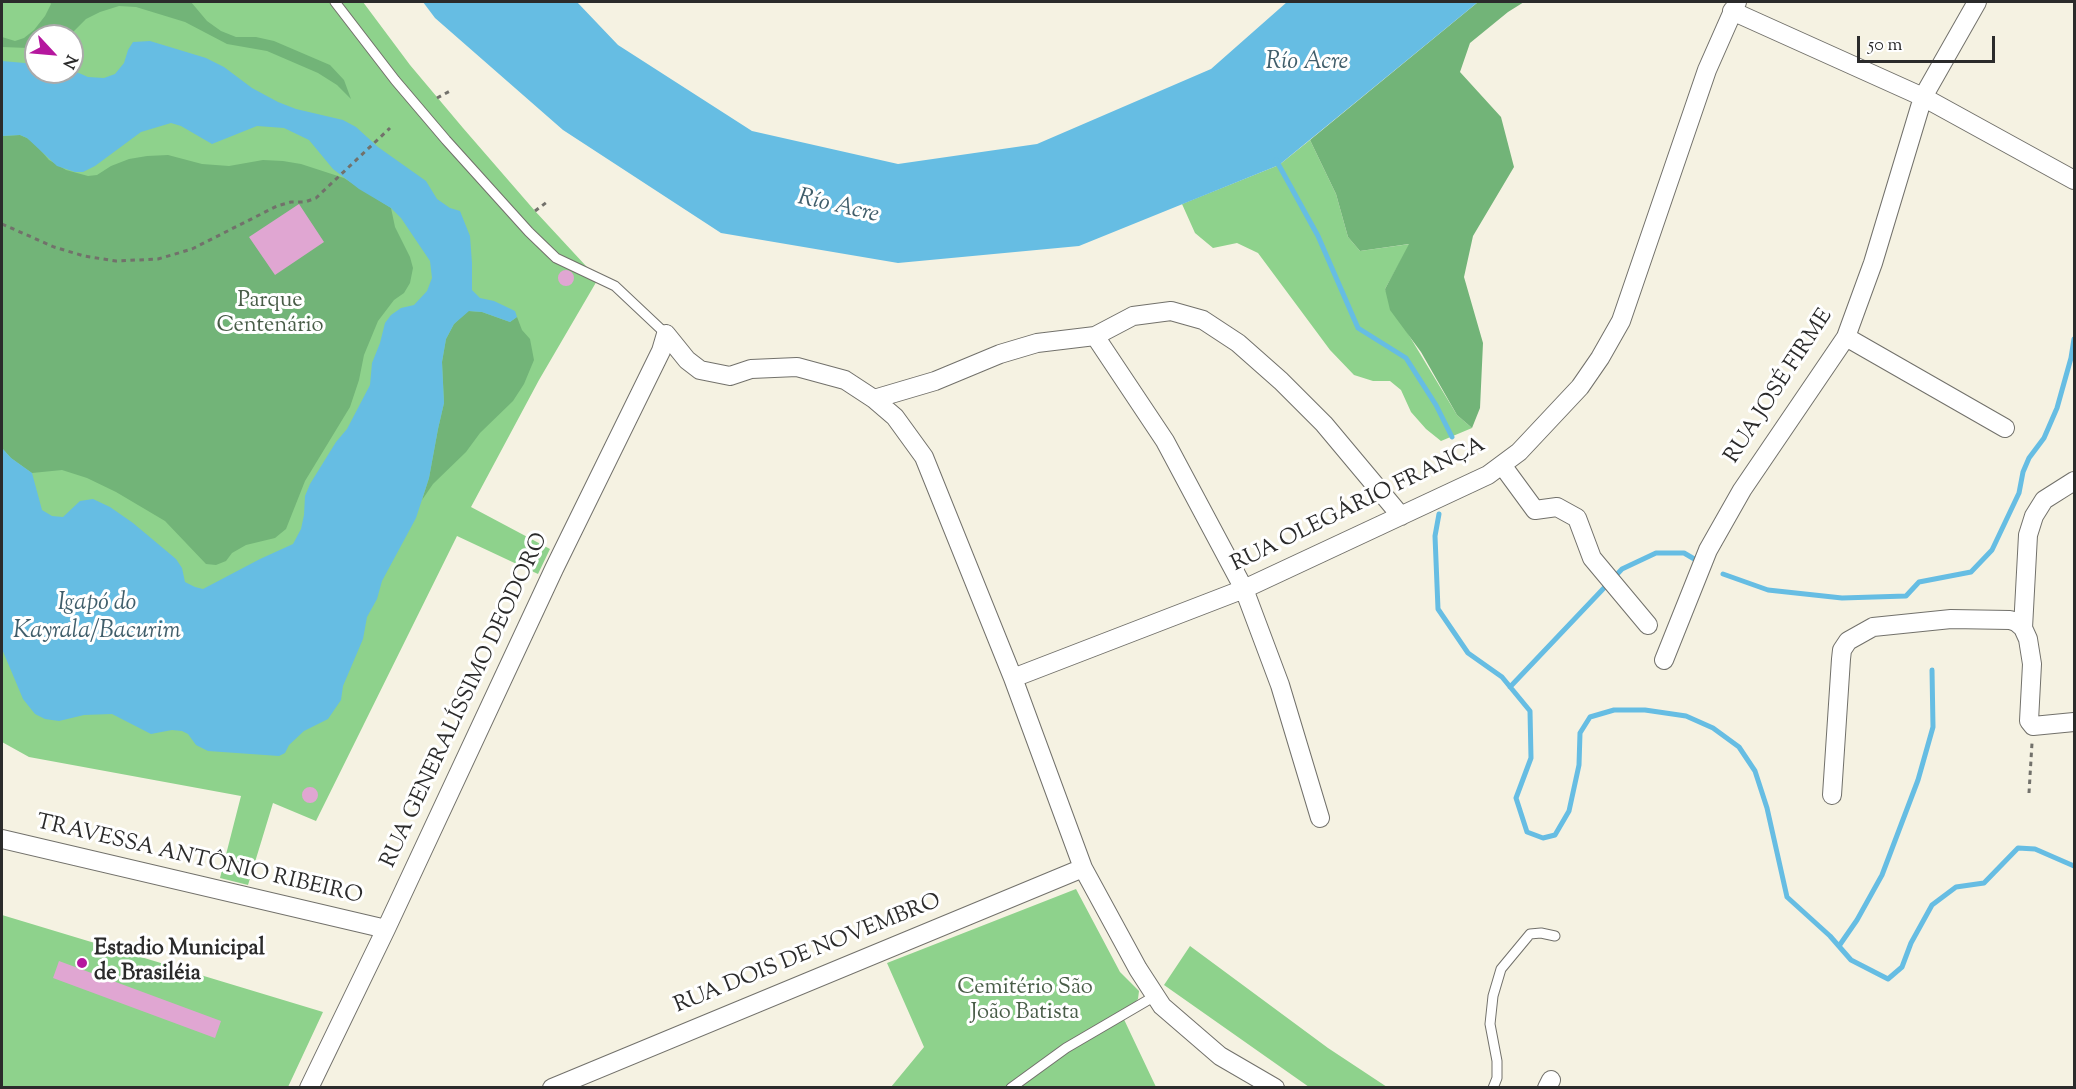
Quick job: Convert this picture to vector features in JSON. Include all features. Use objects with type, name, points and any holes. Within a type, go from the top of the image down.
[{"type":"street","name":"RUA JOSÉ FIRME","points":[[1664,660],[1708,550],[1742,490],[1846,337],[1873,263],[1923,97],[1977,2]]},
{"type":"street","points":[[1735,6],[1923,97],[2074,180]]},
{"type":"street","name":"RUA OLEGÁRIO FRANÇA","points":[[1012,678],[1244,590],[1488,475],[1519,452],[1580,387],[1621,321],[1707,70],[1735,6]]},
{"type":"street","points":[[874,399],[935,381],[1000,354],[1037,344],[1095,336],[1133,316],[1171,311],[1203,321],[1238,343],[1281,381],[1324,424],[1401,516]]},
{"type":"street","points":[[666,334],[687,360],[700,370],[730,376],[751,369],[797,367],[845,380],[874,399],[895,417],[924,457],[1012,678],[1083,868],[1137,969],[1162,1006],[1220,1056],[1275,1088]]},
{"type":"street","name":"RUA GENERALÍSSIMO DEODORO","points":[[309,1088],[554,569],[661,351],[666,334]]},
{"type":"street","points":[[1095,336],[1165,441],[1244,590],[1280,685],[1320,818]]},
{"type":"street","points":[[1846,337],[2005,428]]},
{"type":"street","points":[[1502,465],[1535,510],[1557,507],[1577,518],[1592,558],[1648,625]]},
{"type":"street","points":[[2023,628],[2028,535],[2034,516],[2044,500],[2074,481]]},
{"type":"street","points":[[1832,795],[1842,650],[1848,640],[1873,627],[1951,619],[2016,622],[2023,628],[2028,639],[2032,664],[2029,721],[2033,726],[2074,722]]},
{"type":"street","name":"TRAVESSA ANTÔNIO RIBEIRO","points":[[2,839],[386,929]]},
{"type":"street","name":"RUA DOIS DE NOVEMBRO","points":[[552,1088],[1083,868]]},
{"type":"lane","points":[[335,2],[395,80],[530,232],[556,258],[615,286],[666,334]]},
{"type":"lane","points":[[1493,1088],[1497,1078],[1497,1061],[1490,1024],[1493,996],[1501,969],[1530,934],[1541,933],[1555,936]]},
{"type":"lane","points":[[1011,1088],[1066,1048],[1155,996]]},
{"type":"path","points":[[437,98],[450,91]]},
{"type":"path","points":[[2,224],[54,247],[84,256],[116,261],[158,259],[192,249],[261,213],[291,202],[305,202],[316,198],[390,128]]},
{"type":"path","points":[[535,211],[547,202]]},
{"type":"path","points":[[2029,794],[2033,726]]},
{"type":"green space","name":"Parque Centenário","points":[[2,2],[363,2],[410,65],[463,128],[598,279],[539,380],[471,507],[550,549],[538,574],[457,536],[316,821],[273,803],[248,885],[220,878],[241,796],[29,757],[2,742]]},
{"type":"green space","points":[[50,2],[191,2],[207,21],[221,31],[236,37],[256,37],[274,41],[330,65],[344,80],[351,99],[337,85],[318,73],[267,51],[227,44],[185,22],[136,7],[119,6],[100,12],[81,24],[39,24],[51,4]]},
{"type":"green space","points":[[1478,2],[1524,2],[1470,43],[1460,72],[1501,117],[1514,167],[1473,236],[1464,277],[1483,343],[1480,408],[1472,428],[1457,415],[1421,352],[1390,310],[1385,289],[1409,244],[1360,251],[1348,237],[1336,194],[1310,140]]},
{"type":"green space","points":[[2,37],[15,41],[24,38],[24,48],[2,47]]},
{"type":"green space","points":[[20,135],[37,146],[49,160],[66,170],[88,176],[97,175],[129,159],[147,156],[168,155],[202,164],[229,166],[263,160],[283,161],[301,164],[344,178],[391,208],[395,227],[413,268],[410,283],[404,293],[394,300],[378,321],[364,355],[350,407],[305,481],[286,529],[275,538],[246,545],[232,553],[226,561],[216,565],[206,564],[165,521],[116,492],[87,478],[62,470],[32,473],[11,458],[2,448],[2,136]]},
{"type":"green space","points":[[1310,140],[1336,194],[1348,237],[1360,251],[1410,244],[1385,289],[1407,332],[1457,415],[1472,428],[1441,441],[1411,412],[1401,390],[1390,381],[1373,381],[1354,375],[1330,350],[1258,253],[1237,243],[1213,248],[1195,233],[1182,204],[1279,165]]},
{"type":"green space","points":[[468,311],[482,312],[510,322],[517,317],[522,330],[530,339],[534,360],[524,384],[513,401],[433,484],[422,500],[429,478],[444,403],[442,362],[446,339],[454,324]]},
{"type":"green space","name":"Cemitério São João Batista","points":[[1076,889],[1120,972],[1139,991],[1138,999],[1133,1005],[1120,1011],[1156,1087],[891,1087],[924,1047],[887,963]]},
{"type":"green space","name":"Estadio Municipal de Brasiléia","points":[[2,915],[323,1012],[288,1087],[2,1087]]},
{"type":"green space","points":[[1190,946],[1328,1048],[1387,1087],[1309,1087],[1164,985]]},
{"type":"water","name":"Río Acre","points":[[423,2],[577,2],[618,45],[752,131],[898,164],[1037,144],[1211,69],[1287,2],[1478,2],[1279,165],[1079,246],[898,263],[721,233],[563,130],[435,18]]},
{"type":"water","name":"Igapó do Kayrala/Bacurim","points":[[150,41],[206,58],[278,102],[296,109],[343,120],[356,127],[378,147],[426,181],[437,199],[450,208],[460,211],[470,236],[472,290],[480,298],[494,301],[515,311],[517,317],[510,322],[482,312],[469,311],[454,324],[446,339],[442,362],[444,403],[429,478],[416,518],[382,581],[377,599],[367,617],[363,639],[343,686],[341,700],[328,719],[304,731],[289,745],[285,753],[279,756],[208,751],[196,745],[188,734],[182,731],[172,730],[151,734],[112,714],[84,715],[59,721],[45,719],[35,714],[23,699],[2,649],[2,448],[11,458],[32,473],[42,510],[52,516],[63,517],[80,501],[93,499],[110,507],[176,559],[182,568],[185,582],[203,589],[293,544],[301,529],[305,496],[310,484],[336,442],[347,429],[370,385],[372,363],[385,323],[401,308],[414,305],[427,291],[432,278],[430,261],[401,218],[391,208],[359,189],[333,169],[309,140],[284,128],[257,126],[212,144],[181,126],[171,123],[141,132],[95,166],[83,172],[57,166],[27,138],[20,135],[2,136],[2,61],[24,63],[24,84],[84,84],[84,75],[104,78],[115,74],[124,63],[133,42]]},
{"type":"building","points":[[299,204],[324,242],[275,275],[249,237]]},
{"type":"building","points":[[566,270],[572,272],[574,278],[572,284],[566,286],[560,284],[558,278],[560,272]]},
{"type":"building","points":[[310,787],[316,789],[318,795],[316,801],[310,803],[304,801],[302,795],[304,789]]},
{"type":"building","points":[[59,961],[221,1021],[215,1038],[53,978]]},
{"type":"waterway","points":[[1276,160],[1318,236],[1358,328],[1406,358],[1436,405],[1452,437]]},
{"type":"waterway","points":[[1723,574],[1768,590],[1842,598],[1906,596],[1919,582],[1971,572],[1992,550],[2019,493],[2023,472],[2029,458],[2044,438],[2057,408],[2074,339]]},
{"type":"waterway","points":[[1439,514],[1435,536],[1438,609],[1468,653],[1502,677],[1530,711],[1531,758],[1516,798],[1527,832],[1543,838],[1555,835],[1569,811],[1579,765],[1580,733],[1590,717],[1614,710],[1645,710],[1686,716],[1713,728],[1739,747],[1755,771],[1767,808],[1787,897],[1830,936],[1851,960],[1888,979],[1902,967],[1911,943],[1932,905],[1956,887],[1984,883],[2018,848],[2035,849],[2074,866]]},
{"type":"waterway","points":[[1510,687],[1622,569],[1656,553],[1684,553],[1696,560]]},
{"type":"waterway","points":[[1839,946],[1857,920],[1882,875],[1918,780],[1933,727],[1932,670]]},
{"type":"place","name":"Estadio Municipal de Brasiléia","points":[[82,963]]}]
